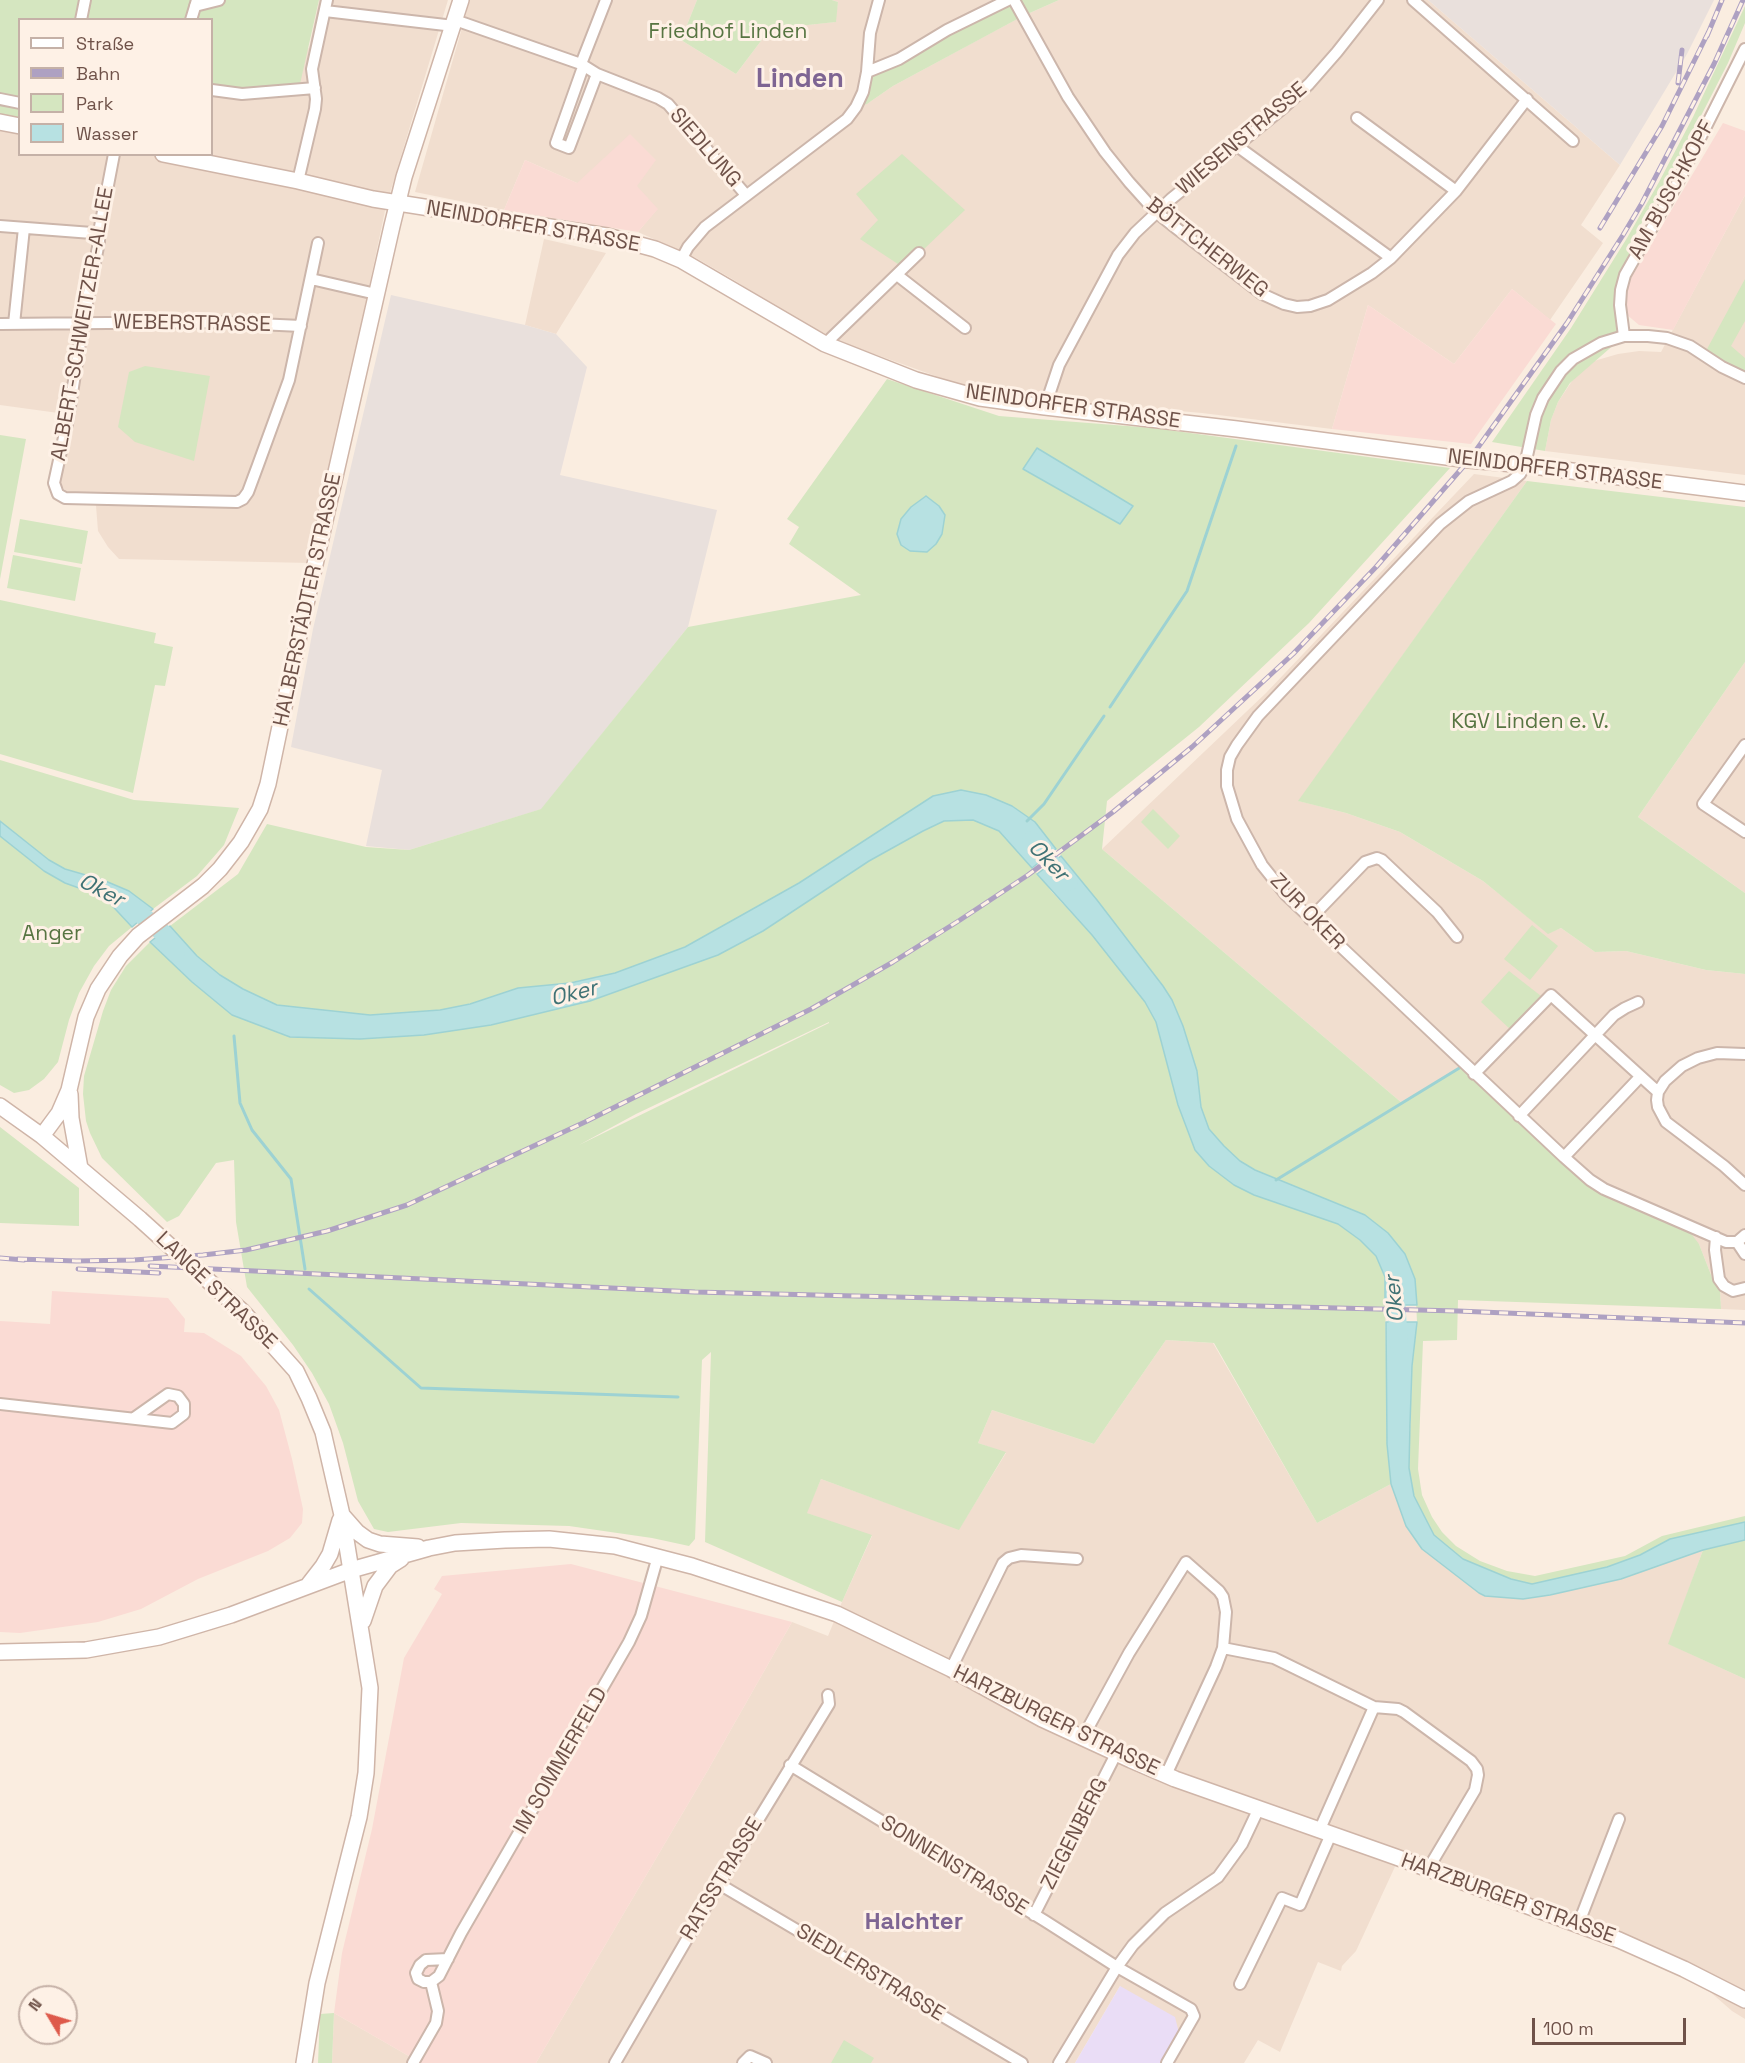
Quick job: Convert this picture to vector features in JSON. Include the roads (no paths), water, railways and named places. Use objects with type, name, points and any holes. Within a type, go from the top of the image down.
[{"type":"main road","name":"HALBERSTÄDTER STRASSE","points":[[42,1136],[59,1113],[69,1090],[86,1017],[98,989],[138,936],[203,886],[220,869],[252,826],[260,810],[268,784],[301,626],[398,203],[461,0]]},
{"type":"main road","points":[[0,122],[18,126]]},
{"type":"main road","name":"NEINDORFER STRASSE","points":[[179,156],[298,181],[334,191],[607,236],[655,249],[681,260],[825,344],[916,380],[980,398],[1745,493]]},
{"type":"main road","points":[[69,1090],[70,1118],[80,1168]]},
{"type":"main road","name":"LANGE STRASSE","points":[[0,1106],[42,1136],[80,1168],[243,1312],[296,1371],[322,1432],[342,1515],[370,1688],[366,1773],[359,1817],[317,1983],[303,2063]]},
{"type":"main road","points":[[342,1515],[357,1532],[368,1539],[388,1545],[429,1548]]},
{"type":"main road","points":[[308,1585],[330,1554],[342,1515]]},
{"type":"main road","name":"HARZBURGER STRASSE","points":[[0,1652],[86,1650],[159,1637],[231,1615],[351,1570],[429,1548],[471,1542],[549,1539],[615,1546],[692,1566],[837,1614],[951,1669],[1082,1739],[1116,1754],[1166,1775],[1619,1940],[1745,2000]]},
{"type":"main road","points":[[361,1626],[375,1586],[390,1566],[408,1553]]},
{"type":"street","points":[[81,18],[85,0]]},
{"type":"street","points":[[192,18],[196,3],[219,0]]},
{"type":"street","points":[[597,74],[569,148],[556,143],[606,0]]},
{"type":"street","points":[[681,260],[688,247],[705,227],[847,119],[863,92],[870,33],[879,0]]},
{"type":"street","points":[[867,72],[899,59],[947,30],[1008,0]]},
{"type":"street","name":"BÖTTCHERWEG","points":[[1014,0],[1068,97],[1105,152],[1156,212],[1262,294],[1297,307],[1310,306],[1328,300],[1372,273],[1390,258],[1456,191],[1527,99]]},
{"type":"street","name":"WIESENSTRASSE","points":[[1045,407],[1059,365],[1118,255],[1135,233],[1156,212],[1309,84],[1378,0]]},
{"type":"street","points":[[1413,0],[1573,141]]},
{"type":"street","points":[[298,181],[315,109],[312,69],[326,5]]},
{"type":"street","name":"SIEDLUNG","points":[[326,5],[455,23],[582,66],[658,98],[668,104],[746,195]]},
{"type":"street","name":"AM BUSCHKOPF","points":[[1624,336],[1620,305],[1625,275],[1706,128],[1745,49]]},
{"type":"street","points":[[213,90],[242,94],[315,88]]},
{"type":"street","points":[[0,99],[18,103]]},
{"type":"street","points":[[1357,118],[1456,191]]},
{"type":"street","points":[[1237,146],[1390,258]]},
{"type":"street","name":"ALBERT-SCHWEITZER-ALLEE","points":[[114,156],[68,419],[54,483],[58,494],[65,498],[237,502],[243,499],[248,492],[289,380],[301,326]]},
{"type":"street","points":[[0,226],[99,232]]},
{"type":"street","points":[[14,324],[24,228]]},
{"type":"street","points":[[301,326],[318,243]]},
{"type":"street","points":[[825,344],[919,253]]},
{"type":"street","points":[[897,275],[965,327]]},
{"type":"street","points":[[311,279],[376,294]]},
{"type":"street","name":"WEBERSTRASSE","points":[[0,324],[215,322],[301,326]]},
{"type":"street","points":[[1525,465],[1536,415],[1543,398],[1555,378],[1573,359],[1586,351],[1624,336],[1667,338],[1690,346],[1722,367],[1745,378]]},
{"type":"street","name":"ZUR OKER","points":[[1525,465],[1512,481],[1469,501],[1440,524],[1258,717],[1230,757],[1227,786],[1237,819],[1263,865],[1286,895],[1564,1157],[1604,1189],[1726,1242],[1741,1239],[1745,1254]]},
{"type":"street","points":[[1745,745],[1703,804],[1745,832]]},
{"type":"street","points":[[1310,919],[1365,862],[1377,858],[1382,860],[1437,912],[1457,938]]},
{"type":"street","points":[[1474,1074],[1551,995],[1658,1092]]},
{"type":"street","points":[[1519,1116],[1614,1015],[1638,1002]]},
{"type":"street","points":[[1745,1054],[1717,1053],[1698,1058],[1672,1073],[1658,1092],[1658,1107],[1666,1122],[1745,1185]]},
{"type":"street","points":[[1564,1157],[1640,1077]]},
{"type":"street","points":[[1716,1237],[1715,1250],[1719,1279],[1724,1286],[1733,1291],[1745,1288]]},
{"type":"street","points":[[0,1404],[134,1418]]},
{"type":"street","points":[[951,1669],[1003,1563],[1009,1558],[1021,1555],[1077,1559]]},
{"type":"street","name":"IM SOMMERFELD","points":[[431,1982],[440,1976],[629,1642],[641,1616],[658,1556]]},
{"type":"street","points":[[1082,1739],[1129,1653],[1185,1562],[1224,1597],[1226,1612],[1223,1648],[1166,1775]]},
{"type":"street","points":[[1223,1648],[1274,1658],[1374,1707],[1398,1709],[1471,1761],[1477,1769],[1476,1790],[1428,1869]]},
{"type":"street","name":"RATSSTRASSE","points":[[615,2063],[719,1884],[829,1704],[828,1695]]},
{"type":"street","points":[[1240,1984],[1282,1898],[1300,1905],[1325,1832],[1374,1707]]},
{"type":"street","name":"ZIEGENBERG","points":[[1034,1915],[1116,1754]]},
{"type":"street","name":"SONNENSTRASSE","points":[[790,1765],[1117,1967],[1191,2009],[1194,2016],[1167,2063]]},
{"type":"street","points":[[1059,2063],[1117,1967],[1133,1945],[1175,1905],[1218,1877],[1242,1844],[1259,1808]]},
{"type":"street","points":[[1578,1925],[1619,1820]]},
{"type":"street","name":"SIEDLERSTRASSE","points":[[719,1884],[1022,2063]]},
{"type":"street","points":[[413,2063],[436,2023],[438,2011],[431,1982],[418,1979],[416,1973],[426,1960],[448,1959]]},
{"type":"street","points":[[743,2063],[750,2056],[766,2063]]},
{"type":"water","points":[[1037,448],[1133,506],[1120,524],[1023,469]]},
{"type":"water","points":[[926,496],[939,506],[945,515],[942,534],[927,552],[910,551],[901,545],[897,534],[901,519],[911,507]]},
{"type":"water","points":[[961,790],[986,795],[1012,806],[1035,822],[1056,849],[1032,868],[999,831],[973,820],[944,821],[869,861],[763,931],[718,955],[590,1001],[491,1025],[424,1035],[360,1039],[290,1037],[232,1015],[192,982],[150,942],[170,926],[197,956],[220,975],[277,1005],[370,1015],[440,1010],[470,1004],[518,988],[570,983],[615,973],[685,947],[799,883],[933,796]]},
{"type":"water","points":[[0,821],[49,860],[65,869],[103,880],[129,891],[153,909],[132,927],[104,897],[65,883],[44,871],[0,836]]},
{"type":"water","points":[[1061,856],[1172,1000],[1197,1071],[1201,1107],[1209,1129],[1240,1161],[1255,1170],[1365,1215],[1388,1233],[1405,1254],[1415,1279],[1417,1305],[1385,1305],[1385,1277],[1376,1256],[1360,1240],[1338,1224],[1254,1195],[1234,1185],[1209,1166],[1195,1150],[1178,1105],[1156,1022],[1145,1002],[1092,935],[1037,874]]},
{"type":"water","points":[[1386,1322],[1417,1322],[1412,1366],[1409,1468],[1414,1496],[1434,1535],[1463,1559],[1511,1579],[1532,1584],[1607,1567],[1640,1555],[1670,1539],[1745,1522],[1745,1540],[1703,1550],[1621,1579],[1550,1595],[1523,1599],[1485,1596],[1479,1593],[1422,1549],[1406,1526],[1391,1484],[1387,1444]]},
{"type":"waterway","points":[[1110,707],[1187,591],[1236,446]]},
{"type":"waterway","points":[[1027,821],[1044,804],[1104,716]]},
{"type":"waterway","name":"Oker","points":[[1031,840],[1069,882]]},
{"type":"waterway","name":"Oker","points":[[126,902],[162,932],[176,953]]},
{"type":"waterway","points":[[234,1036],[240,1103],[252,1130],[291,1179],[305,1269]]},
{"type":"waterway","points":[[1276,1180],[1461,1067]]},
{"type":"waterway","name":"Oker","points":[[1395,1281],[1399,1346]]},
{"type":"waterway","points":[[309,1289],[421,1388],[678,1397]]},
{"type":"railway","points":[[1707,36],[1722,0]]},
{"type":"railway","points":[[18,1259],[134,1260],[246,1250],[327,1231],[407,1205],[585,1122],[811,1009],[893,962],[1028,875],[1113,812],[1192,747],[1293,654],[1376,567],[1469,460],[1567,323],[1623,235],[1714,64],[1743,0]]},
{"type":"railway","points":[[1600,228],[1662,126],[1710,29]]},
{"type":"railway","points":[[1678,83],[1682,50]]},
{"type":"railway","points":[[0,1258],[24,1260]]},
{"type":"railway","points":[[150,1266],[695,1292],[1458,1311],[1745,1323]]},
{"type":"railway","points":[[78,1269],[159,1273]]},
{"type":"district","name":"Linden","points":[[800,80]]},
{"type":"district","name":"Halchter","points":[[914,1922]]},
{"type":"park label","name":"Friedhof Linden","points":[[728,32]]},
{"type":"park label","name":"KGV Linden e. V.","points":[[1530,722]]},
{"type":"park label","name":"Anger","points":[[52,934]]}]
